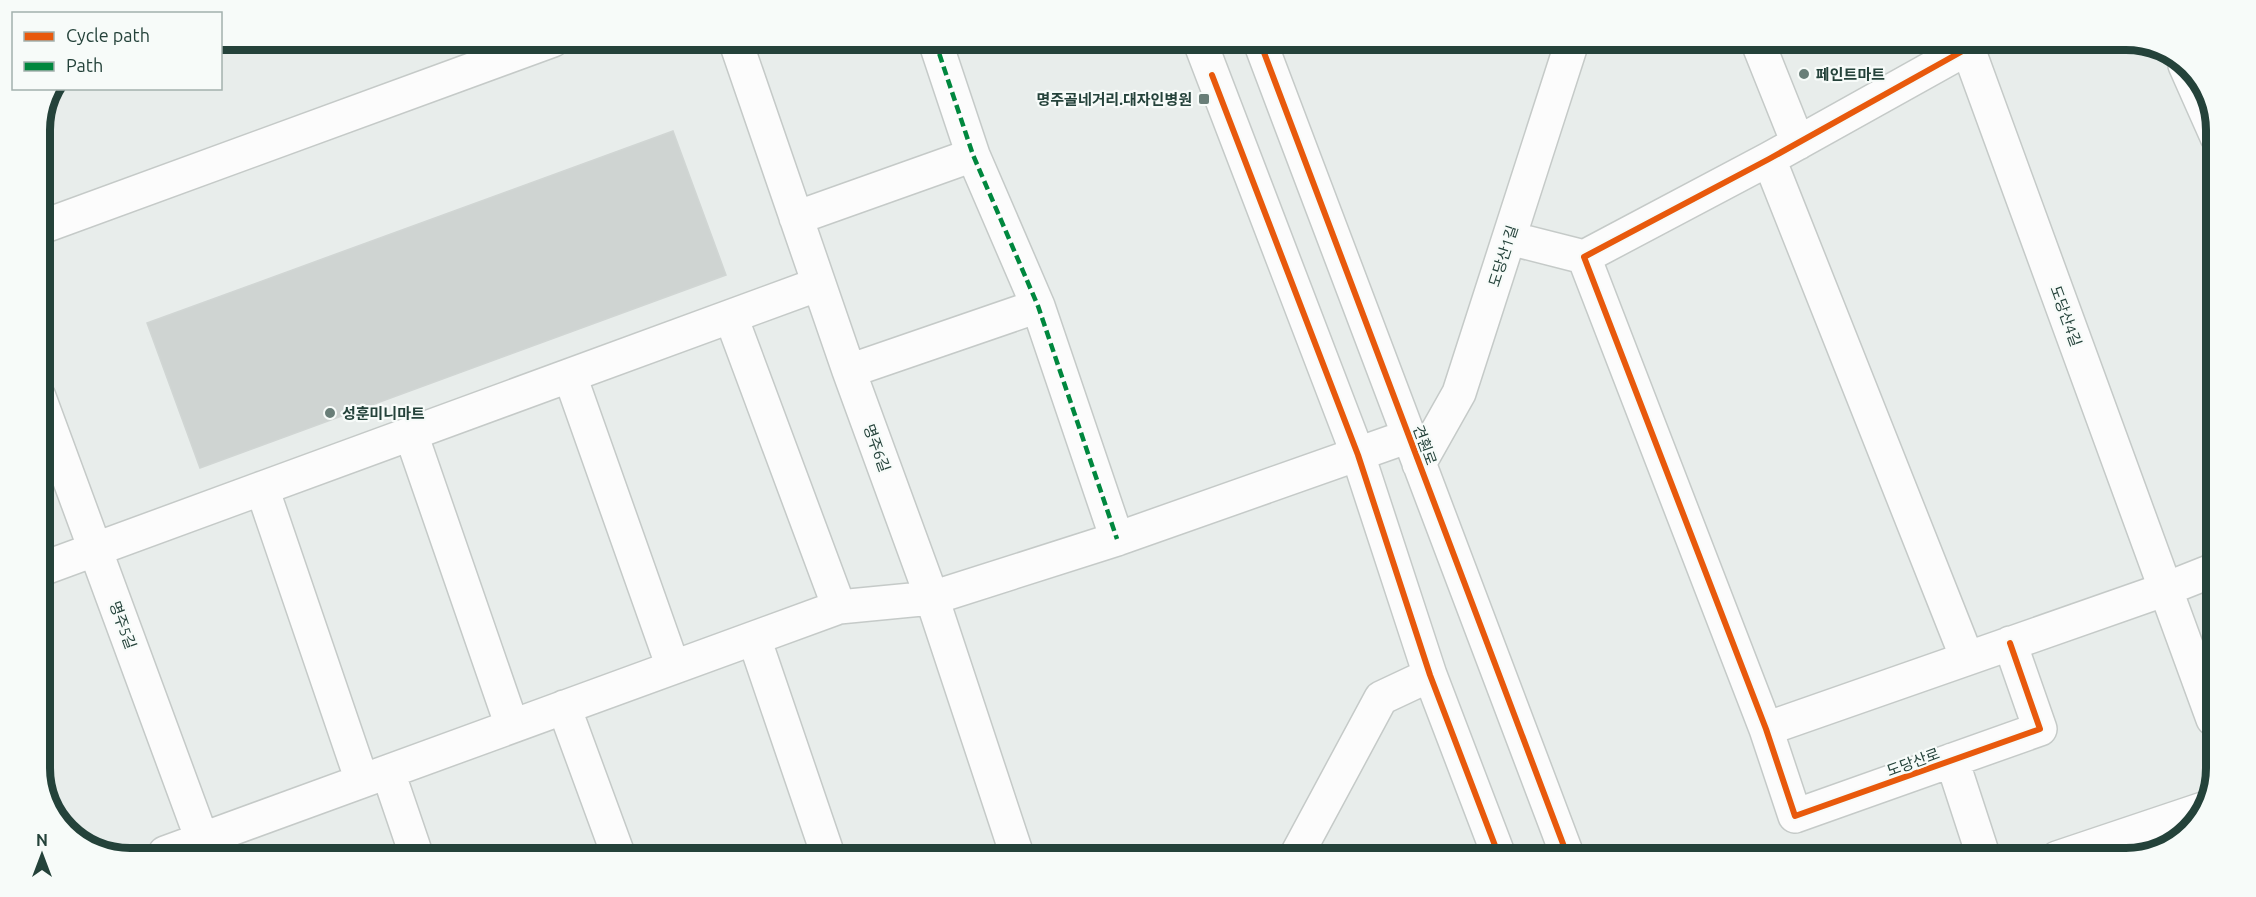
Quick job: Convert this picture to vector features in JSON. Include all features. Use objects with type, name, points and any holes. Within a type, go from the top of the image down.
[{"type":"street","points":[[50,224],[526,50]]},
{"type":"street","name":"명주6길","points":[[738,50],[849,371],[932,598],[1015,848]]},
{"type":"street","points":[[938,50],[973,155],[1038,306],[1118,539]]},
{"type":"street","points":[[1203,50],[1358,455],[1430,675],[1496,848]]},
{"type":"street","name":"견훤로","points":[[1263,50],[1565,848]]},
{"type":"street","name":"도당산1길","points":[[1414,450],[1459,393],[1569,50]]},
{"type":"street","points":[[1761,50],[1798,143]]},
{"type":"street","points":[[1509,238],[1584,257],[1769,159],[1960,50]]},
{"type":"street","name":"도당산4길","points":[[1968,50],[2206,700]]},
{"type":"street","points":[[796,218],[973,155]]},
{"type":"street","points":[[1769,159],[1967,658]]},
{"type":"street","points":[[1584,257],[1766,729],[2206,573]]},
{"type":"street","points":[[50,566],[819,285]]},
{"type":"street","points":[[849,371],[1038,306]]},
{"type":"street","points":[[731,317],[839,607]]},
{"type":"street","points":[[570,376],[674,667]]},
{"type":"street","name":"명주5길","points":[[50,427],[204,847]]},
{"type":"street","points":[[411,434],[512,726]]},
{"type":"street","points":[[204,847],[375,777],[839,607],[932,598],[1118,539],[1358,455],[1414,450]]},
{"type":"street","points":[[262,488],[375,777],[413,848]]},
{"type":"street","points":[[754,638],[826,848]]},
{"type":"street","name":"도당산로","points":[[1766,729],[1795,816],[2040,729],[2010,643]]},
{"type":"street","points":[[1300,848],[1381,698],[1430,675]]},
{"type":"street","points":[[564,707],[616,848]]},
{"type":"street","name":"도당산로","points":[[1952,760],[1980,848]]},
{"type":"street","points":[[2114,848],[2191,814]]},
{"type":"building","points":[[673,131],[726,275],[200,468],[147,323]]},
{"type":"marked path","points":[[938,50],[973,155],[1038,306],[1117,539]]},
{"type":"cycle path","points":[[1263,50],[1565,848]]},
{"type":"cycle path","points":[[1964,50],[1769,159],[1584,257],[1766,729],[1795,816],[2040,729],[2010,643]]},
{"type":"cycle path","points":[[1212,75],[1358,455],[1430,675],[1496,848]]},
{"type":"place","name":"페인트마트","points":[[1804,74]]},
{"type":"place","name":"명주골네거리.대자인병원","points":[[1204,99]]},
{"type":"place","name":"성훈미니마트","points":[[330,413]]}]
